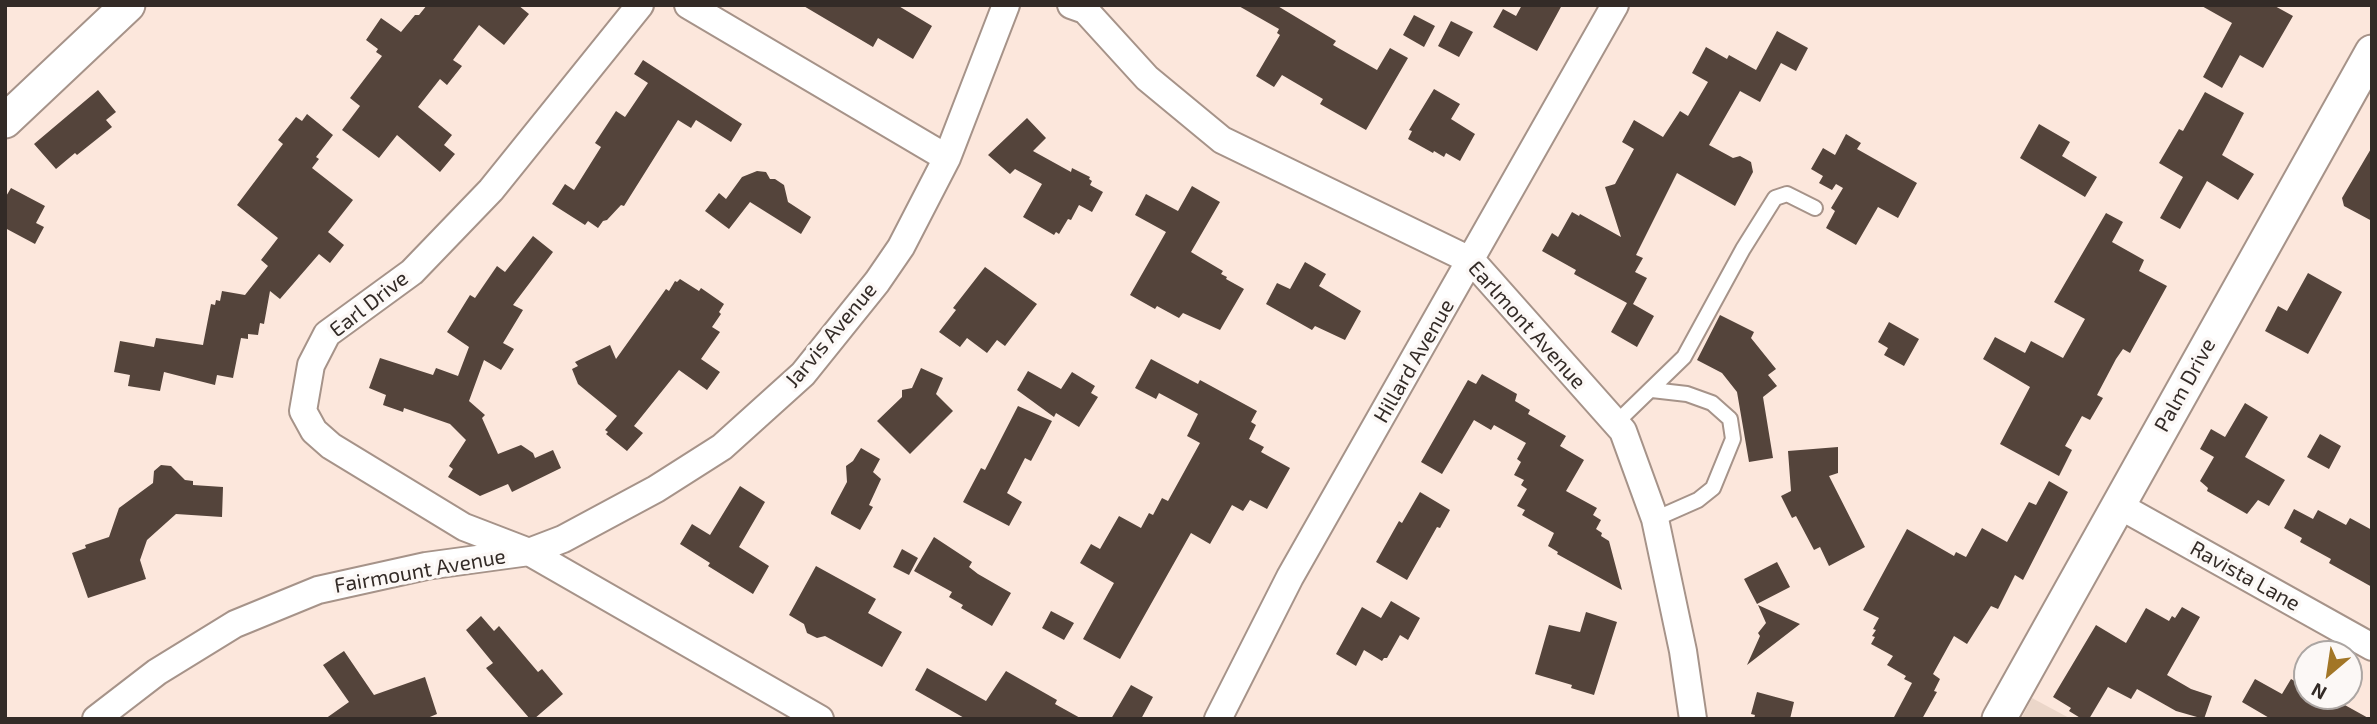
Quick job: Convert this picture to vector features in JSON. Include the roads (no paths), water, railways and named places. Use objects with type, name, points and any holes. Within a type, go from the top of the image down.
[{"type":"street","points":[[5,121],[128,5]]},
{"type":"street","name":"Earl Drive","points":[[529,552],[464,527],[331,446],[314,431],[303,411],[311,365],[327,334],[412,272],[491,190],[640,5]]},
{"type":"street","points":[[688,5],[947,158]]},
{"type":"street","name":"Jarvis Avenue","points":[[529,552],[563,539],[610,514],[711,454],[803,374],[877,282],[901,247],[947,158],[1006,5]]},
{"type":"street","name":"Hillard Avenue","points":[[1218,719],[1290,578],[1615,5]]},
{"type":"street","name":"Earlmont Avenue","points":[[1079,7],[1147,78],[1222,139],[1472,261],[1623,431],[1655,519],[1683,651],[1693,719]]},
{"type":"street","name":"Palm Drive","points":[[1999,719],[2371,54]]},
{"type":"street","name":"Ravista Lane","points":[[2118,505],[2372,647]]},
{"type":"street","name":"Fairmount Avenue","points":[[96,719],[157,672],[235,624],[318,590],[426,566],[529,552],[820,719]]},
{"type":"lane","points":[[1616,423],[1684,357],[1743,248],[1775,198],[1787,194],[1815,208]]},
{"type":"lane","points":[[1651,390],[1687,394],[1712,403],[1730,419],[1733,439],[1713,488],[1698,500],[1655,519]]}]
